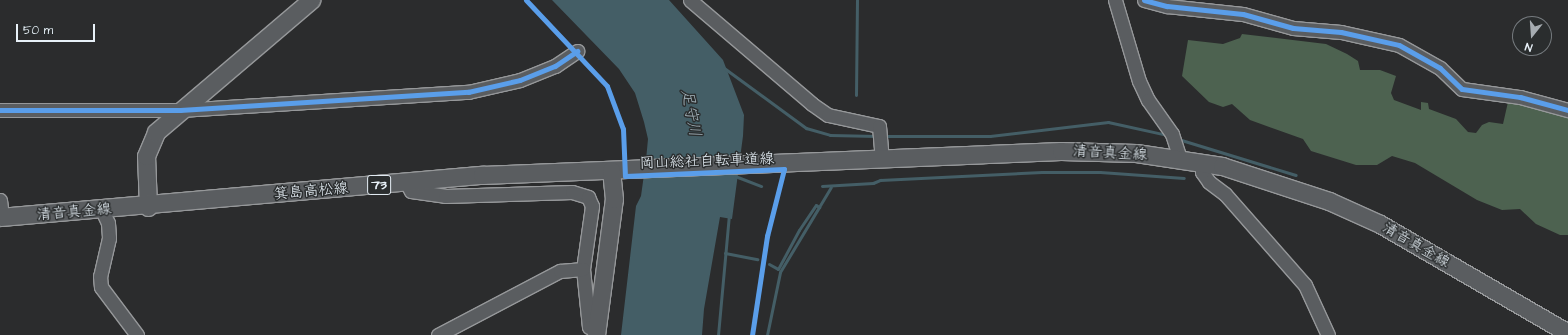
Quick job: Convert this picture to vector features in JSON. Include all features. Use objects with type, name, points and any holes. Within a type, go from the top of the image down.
[{"type":"main road","points":[[148,207],[146,167],[149,144],[156,132],[311,0]]},
{"type":"main road","name":"清音真金線","points":[[611,170],[773,164],[881,144],[1090,151],[1176,146],[1203,162],[1277,181],[1356,213],[1568,333]]},
{"type":"main road","points":[[596,331],[614,199],[611,170]]},
{"type":"main road","name":"箕島高松線","points":[[148,207],[482,175],[611,170]]},
{"type":"main road","name":"清音真金線","points":[[1,217],[148,207]]},
{"type":"street","points":[[690,0],[812,104],[828,115],[879,126],[881,144]]},
{"type":"street","points":[[1115,0],[1139,81],[1148,100],[1176,146]]},
{"type":"street","points":[[1144,0],[1243,14],[1293,28],[1341,32],[1399,45],[1431,62],[1462,89],[1534,100],[1568,110]]},
{"type":"street","points":[[0,110],[180,110],[468,92],[520,80],[555,66],[577,51]]},
{"type":"street","points":[[1203,162],[1202,172],[1209,182],[1225,194],[1304,284],[1328,335]]},
{"type":"street","points":[[406,182],[411,191],[445,196],[581,193],[588,197],[592,206],[583,269],[589,327],[596,331]]},
{"type":"street","points":[[0,200],[1,217]]},
{"type":"street","points":[[102,210],[108,223],[109,238],[100,276],[101,287],[137,335]]},
{"type":"street","points":[[438,335],[560,271],[583,269]]},
{"type":"green space","points":[[1242,34],[1326,44],[1358,61],[1360,70],[1380,70],[1396,76],[1391,93],[1394,100],[1421,110],[1421,102],[1428,103],[1429,109],[1456,119],[1468,132],[1476,133],[1482,125],[1489,122],[1503,124],[1508,102],[1568,116],[1568,235],[1560,235],[1536,224],[1520,209],[1502,210],[1477,200],[1415,163],[1392,156],[1377,165],[1356,165],[1311,151],[1303,139],[1250,120],[1232,104],[1223,107],[1209,102],[1182,76],[1188,40],[1223,44],[1240,38]]},
{"type":"water","name":"足守川","points":[[552,0],[669,0],[723,60],[744,115],[743,136],[732,219],[720,217],[704,309],[702,335],[621,335],[636,206],[641,196],[648,139],[635,93],[619,69]]},
{"type":"waterway","points":[[856,95],[857,0]]},
{"type":"waterway","points":[[724,68],[806,128],[830,135],[877,136]]},
{"type":"waterway","points":[[883,136],[990,136],[1108,122],[1167,135]]},
{"type":"waterway","points":[[1178,139],[1296,175]]},
{"type":"waterway","points":[[822,186],[873,183],[880,180],[1042,172],[1100,172],[1184,178]]},
{"type":"waterway","points":[[735,176],[761,186]]},
{"type":"waterway","points":[[769,264],[778,269],[799,230],[816,205],[819,207],[831,187]]},
{"type":"waterway","points":[[767,335],[780,272],[819,207]]},
{"type":"waterway","points":[[718,335],[729,215]]},
{"type":"waterway","points":[[725,253],[757,259]]},
{"type":"cycle path","name":"岡山総社自転車道線","points":[[526,0],[607,86],[623,129],[625,176],[784,169],[767,236],[752,335]]},
{"type":"cycle path","points":[[1144,0],[1167,6],[1243,14],[1293,28],[1341,32],[1399,45],[1440,68],[1462,89],[1520,97],[1568,110]]},
{"type":"cycle path","points":[[0,110],[180,110],[468,92],[520,80],[555,66],[577,51]]}]
